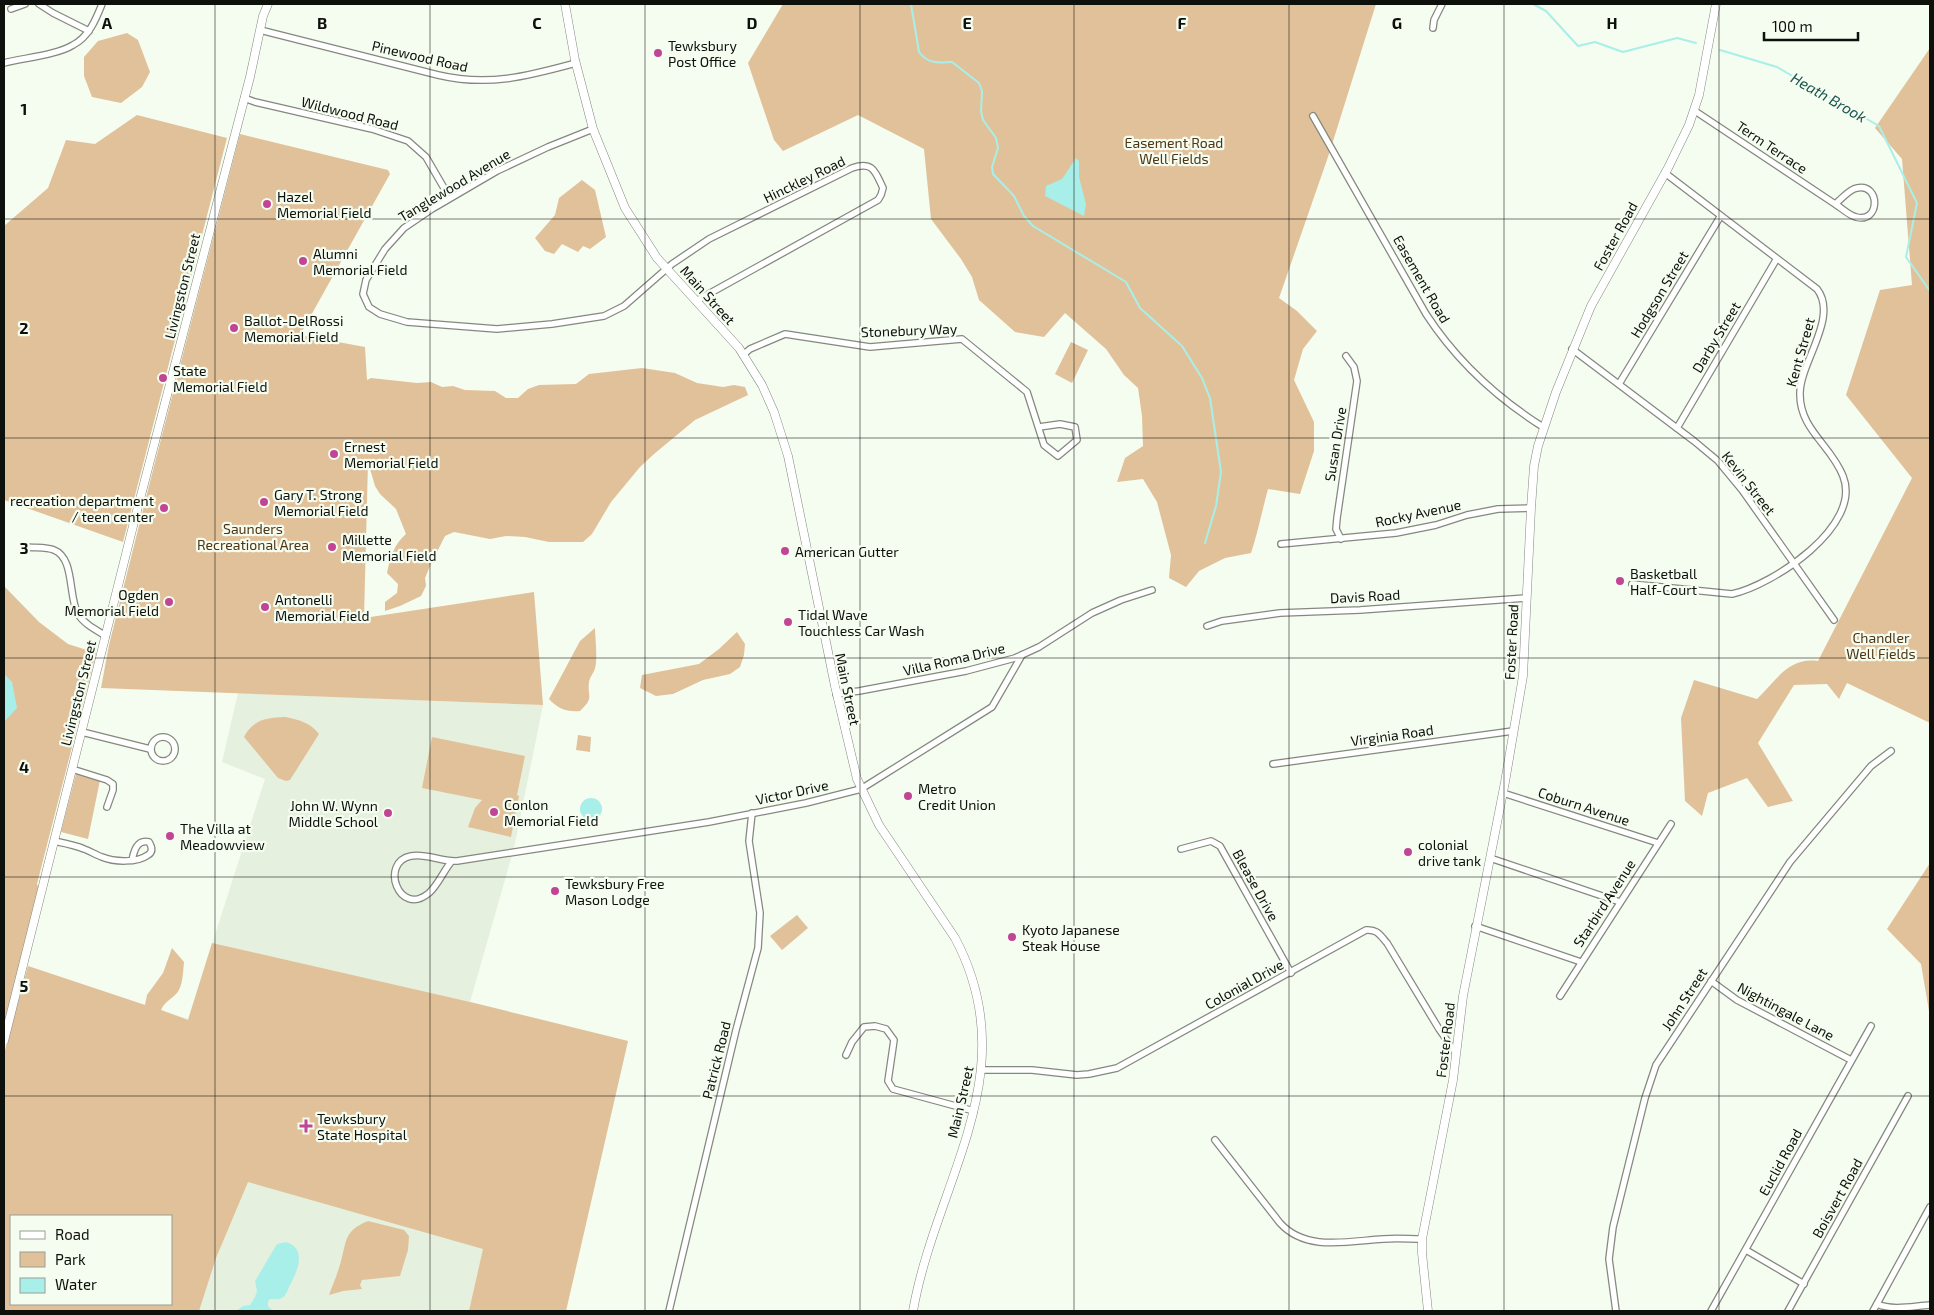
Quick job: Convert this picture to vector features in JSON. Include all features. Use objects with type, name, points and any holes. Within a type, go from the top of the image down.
[{"type":"street","points":[[14,7],[25,4]]},
{"type":"street","points":[[39,4],[48,11],[89,30]]},
{"type":"street","points":[[4,63],[60,50],[73,45],[89,30],[102,4]]},
{"type":"street","name":"Livingston Street","points":[[4,1041],[268,4]]},
{"type":"street","name":"Main Street","points":[[565,4],[576,63],[593,130],[625,208],[650,249],[743,355],[768,398],[784,439],[852,764],[861,789],[879,825],[937,909],[962,951],[974,984],[981,1016],[982,1070],[974,1111],[925,1262],[913,1311]]},
{"type":"street","points":[[1433,28],[1434,20],[1442,4]]},
{"type":"street","name":"Foster Road","points":[[1428,1311],[1422,1239],[1441,1150],[1453,1080],[1460,1013],[1475,926],[1503,793],[1523,676],[1530,508],[1534,466],[1543,427],[1572,349],[1591,306],[1681,143],[1694,111],[1703,77],[1716,4]]},
{"type":"street","name":"Pinewood Road","points":[[260,30],[438,75],[466,80],[514,78],[576,63]]},
{"type":"street","name":"Wildwood Road","points":[[244,98],[372,129],[408,141],[426,157],[444,188],[446,194],[445,201]]},
{"type":"street","name":"Term Terrace","points":[[1694,111],[1855,217],[1864,217],[1874,209],[1875,200],[1870,191],[1858,187],[1852,189],[1836,204]]},
{"type":"street","name":"Easement Road","points":[[1313,116],[1426,314],[1441,336],[1498,396],[1543,427]]},
{"type":"street","name":"Tanglewood Avenue","points":[[593,130],[548,147],[503,168],[445,201],[404,228],[385,249],[366,280],[363,294],[366,303],[375,312],[407,322],[497,329],[590,319],[613,312],[624,306],[667,268]]},
{"type":"street","name":"Hinckley Road","points":[[667,268],[709,239],[836,176],[860,165],[866,165],[873,169],[883,188],[878,200],[696,301]]},
{"type":"street","name":"Kent Street","points":[[1632,584],[1732,594],[1758,586],[1794,564],[1816,547],[1836,519],[1844,505],[1846,496],[1843,474],[1807,423],[1800,403],[1800,391],[1822,321],[1824,302],[1822,295],[1817,289],[1776,260],[1664,173]]},
{"type":"street","name":"Hodgson Street","points":[[1619,384],[1720,217]]},
{"type":"street","name":"Darby Street","points":[[1677,428],[1776,260]]},
{"type":"street","name":"Stonebury Way","points":[[743,355],[750,349],[785,334],[870,347],[962,339],[1027,392],[1038,427],[1044,445],[1058,456],[1077,440],[1075,427],[1060,424],[1038,427]]},
{"type":"street","name":"Kevin Street","points":[[1572,349],[1706,451],[1731,476],[1834,620]]},
{"type":"street","name":"Susan Drive","points":[[1341,539],[1336,529],[1337,518],[1357,381],[1354,367],[1346,356]]},
{"type":"street","name":"Rocky Avenue","points":[[1281,544],[1396,533],[1498,509],[1530,508]]},
{"type":"street","points":[[27,547],[55,550],[62,556],[68,567],[72,596],[79,615],[88,625],[106,636]]},
{"type":"street","name":"Villa Roma Drive","points":[[836,694],[966,671],[1022,655],[1039,647],[1092,613],[1120,600],[1152,590]]},
{"type":"street","name":"Davis Road","points":[[1207,626],[1222,621],[1280,613],[1360,610],[1526,598]]},
{"type":"street","name":"Victor Drive","points":[[451,862],[436,886],[427,895],[419,899],[408,898],[399,893],[395,886],[394,878],[400,864],[410,856],[451,862],[516,853],[752,814],[861,789],[992,707],[1022,655]]},
{"type":"street","name":"Virginia Road","points":[[1273,764],[1513,731]]},
{"type":"street","points":[[82,732],[150,749]]},
{"type":"street","points":[[163,737],[173,742],[175,749],[172,757],[165,761],[156,760],[150,749],[156,739],[163,737]]},
{"type":"street","name":"John Street","points":[[1616,1311],[1609,1259],[1611,1239],[1648,1085],[1656,1065],[1790,862],[1871,766],[1891,751]]},
{"type":"street","points":[[72,769],[107,780],[112,784],[113,790],[107,807]]},
{"type":"street","name":"Coburn Avenue","points":[[1503,793],[1658,843]]},
{"type":"street","name":"Patrick Road","points":[[669,1311],[734,1039],[758,948],[760,913],[749,841],[752,814]]},
{"type":"street","name":"Starbird Avenue","points":[[1560,996],[1671,824]]},
{"type":"street","points":[[54,840],[84,849],[110,860],[132,860]]},
{"type":"street","name":"Blease Drive","points":[[1181,849],[1211,841],[1220,846],[1290,973]]},
{"type":"street","points":[[1490,858],[1620,902]]},
{"type":"street","points":[[1475,926],[1581,962]]},
{"type":"street","name":"Colonial Drive","points":[[982,1070],[1032,1070],[1077,1075],[1117,1068],[1366,930],[1377,931],[1387,942],[1439,1029],[1455,1052]]},
{"type":"street","name":"Nightingale Lane","points":[[1711,981],[1737,1000],[1851,1060]]},
{"type":"street","points":[[846,1056],[852,1042],[864,1027],[876,1026],[886,1029],[894,1040],[888,1081],[892,1089],[974,1111]]},
{"type":"street","name":"Euclid Road","points":[[1712,1311],[1871,1026]]},
{"type":"street","name":"Boisvert Road","points":[[1788,1311],[1908,1096]]},
{"type":"street","points":[[1215,1140],[1280,1223],[1297,1236],[1329,1243],[1387,1238],[1422,1239]]},
{"type":"street","points":[[1873,1311],[1930,1207]]},
{"type":"street","points":[[1746,1250],[1804,1284]]},
{"type":"street","points":[[1877,1304],[1893,1308],[1930,1305]]},
{"type":"shaded area","name":"Tewksbury State Hospital","points":[[238,693],[543,705],[514,848],[470,1002],[628,1041],[566,1311],[4,1311],[10,1225],[10,1305],[172,1305],[172,1215],[11,1215],[28,966],[188,1019],[265,779],[222,762]]},
{"type":"green space","name":"Easement Road Well Fields","points":[[783,4],[1376,4],[1329,154],[1279,298],[1297,311],[1317,331],[1303,349],[1294,380],[1314,422],[1314,451],[1300,494],[1268,489],[1251,553],[1225,558],[1199,571],[1186,587],[1169,578],[1171,555],[1157,502],[1143,479],[1117,482],[1125,458],[1143,446],[1142,416],[1138,388],[1124,375],[1106,349],[1065,313],[1044,337],[1015,332],[979,300],[972,277],[931,219],[924,149],[858,115],[783,151],[774,140],[748,63]]},
{"type":"green space","points":[[127,33],[138,40],[150,72],[142,87],[121,103],[92,97],[84,76],[84,57],[98,41]]},
{"type":"green space","name":"Chandler Well Fields","points":[[1930,48],[1930,723],[1847,683],[1839,699],[1827,684],[1794,685],[1758,743],[1793,801],[1768,807],[1747,778],[1708,793],[1702,816],[1685,801],[1681,718],[1694,680],[1757,699],[1791,666],[1808,661],[1818,661],[1912,478],[1846,395],[1880,290],[1912,285],[1902,159],[1875,128]]},
{"type":"green space","points":[[137,115],[227,138],[123,542],[4,500],[4,226],[48,188],[66,140],[95,144]]},
{"type":"green space","name":"Saunders Recreational Area","points":[[240,134],[388,170],[390,174],[300,335],[365,347],[367,380],[371,378],[417,383],[431,382],[442,387],[453,386],[465,390],[495,391],[506,398],[518,398],[528,389],[539,385],[576,384],[589,374],[642,368],[675,373],[697,383],[723,387],[734,385],[745,387],[748,395],[695,420],[640,467],[611,502],[592,534],[583,542],[549,542],[525,537],[506,536],[490,539],[454,532],[445,536],[425,578],[426,586],[421,596],[385,611],[385,602],[397,593],[398,584],[387,573],[390,562],[393,552],[406,534],[396,509],[380,494],[375,486],[368,462],[364,618],[534,592],[543,705],[101,688],[109,645]]},
{"type":"green space","points":[[582,180],[595,190],[606,237],[590,249],[583,246],[578,252],[562,244],[554,254],[545,251],[535,238],[555,215],[559,198]]},
{"type":"green space","points":[[1071,342],[1088,350],[1072,383],[1055,374]]},
{"type":"green space","points":[[4,586],[39,622],[68,644],[96,653],[37,884],[39,889],[4,1024]]},
{"type":"green space","points":[[595,628],[596,665],[589,682],[589,700],[580,711],[563,709],[549,699],[580,641]]},
{"type":"green space","points":[[737,632],[745,644],[744,655],[740,667],[730,674],[703,680],[673,694],[656,696],[640,688],[642,675],[699,664]]},
{"type":"green space","points":[[285,717],[308,724],[319,734],[290,780],[286,781],[278,778],[244,737],[256,723],[266,719]]},
{"type":"green space","points":[[578,735],[591,737],[590,752],[576,750]]},
{"type":"green space","points":[[432,737],[525,756],[511,837],[468,827],[475,808],[482,800],[422,788]]},
{"type":"green space","points":[[76,774],[100,780],[88,839],[61,832]]},
{"type":"green space","points":[[1930,863],[1930,1017],[1921,964],[1887,929]]},
{"type":"green space","points":[[797,915],[808,928],[782,950],[770,936]]},
{"type":"green space","name":"Tewksbury State Hospital","points":[[212,943],[470,1002],[628,1041],[566,1311],[469,1311],[483,1249],[248,1182],[216,1258],[199,1311],[4,1311],[4,1054],[28,966],[145,1005],[147,995],[163,973],[172,948],[184,962],[182,978],[177,993],[161,1010],[188,1020]]},
{"type":"green space","points":[[368,1221],[404,1230],[409,1236],[408,1250],[400,1276],[362,1280],[360,1285],[362,1289],[329,1295],[350,1233]]},
{"type":"water","points":[[1076,158],[1079,161],[1079,177],[1086,204],[1084,216],[1045,196],[1046,186],[1062,179]]},
{"type":"water","points":[[4,674],[12,682],[17,708],[4,722]]},
{"type":"water","points":[[591,798],[599,801],[602,809],[599,817],[591,820],[583,817],[580,809],[583,801]]},
{"type":"water","points":[[286,1242],[297,1249],[299,1260],[296,1273],[285,1296],[279,1299],[270,1299],[268,1306],[273,1311],[236,1311],[243,1306],[250,1305],[257,1291],[255,1281],[277,1244]]},
{"type":"waterway","points":[[911,4],[919,52],[922,56],[930,61],[952,62],[979,83],[982,91],[981,111],[983,120],[996,138],[998,148],[992,167],[993,174],[1014,196],[1024,216],[1033,226],[1126,282],[1140,308],[1182,346],[1202,378],[1210,398],[1221,472],[1216,506],[1205,543]]},
{"type":"waterway","name":"Heath Brook","points":[[1533,4],[1546,11],[1578,46],[1595,42],[1623,52],[1677,38],[1696,43]]},
{"type":"waterway","name":"Heath Brook","points":[[1720,50],[1777,67],[1879,126],[1917,203],[1906,257],[1930,291]]},
{"type":"place","name":"Tewksbury Post Office","points":[[658,53]]},
{"type":"place","name":"Hazel Memorial Field","points":[[267,204]]},
{"type":"place","name":"Alumni Memorial Field","points":[[303,261]]},
{"type":"place","name":"Ballot-DelRossi Memorial Field","points":[[234,328]]},
{"type":"place","name":"State Memorial Field","points":[[163,378]]},
{"type":"place","name":"Ernest Memorial Field","points":[[334,454]]},
{"type":"place","name":"Gary T. Strong Memorial Field","points":[[264,502]]},
{"type":"place","name":"recreation department / teen center","points":[[164,508]]},
{"type":"place","name":"Millette Memorial Field","points":[[332,547]]},
{"type":"place","name":"American Gutter","points":[[785,551]]},
{"type":"place","name":"Basketball Half-Court","points":[[1620,581]]},
{"type":"place","name":"Ogden Memorial Field","points":[[169,602]]},
{"type":"place","name":"Antonelli Memorial Field","points":[[265,607]]},
{"type":"place","name":"Tidal Wave Touchless Car Wash","points":[[788,622]]},
{"type":"place","name":"Metro Credit Union","points":[[908,796]]},
{"type":"place","name":"Conlon Memorial Field","points":[[494,812]]},
{"type":"place","name":"John W. Wynn Middle School","points":[[388,813]]},
{"type":"place","name":"The Villa at Meadowview","points":[[170,836]]},
{"type":"place","name":"colonial drive tank","points":[[1408,852]]},
{"type":"place","name":"Tewksbury Free Mason Lodge","points":[[555,891]]},
{"type":"place","name":"Kyoto Japanese Steak House","points":[[1012,937]]},
{"type":"place","name":"Tewksbury State Hospital","points":[[306,1126]]}]
